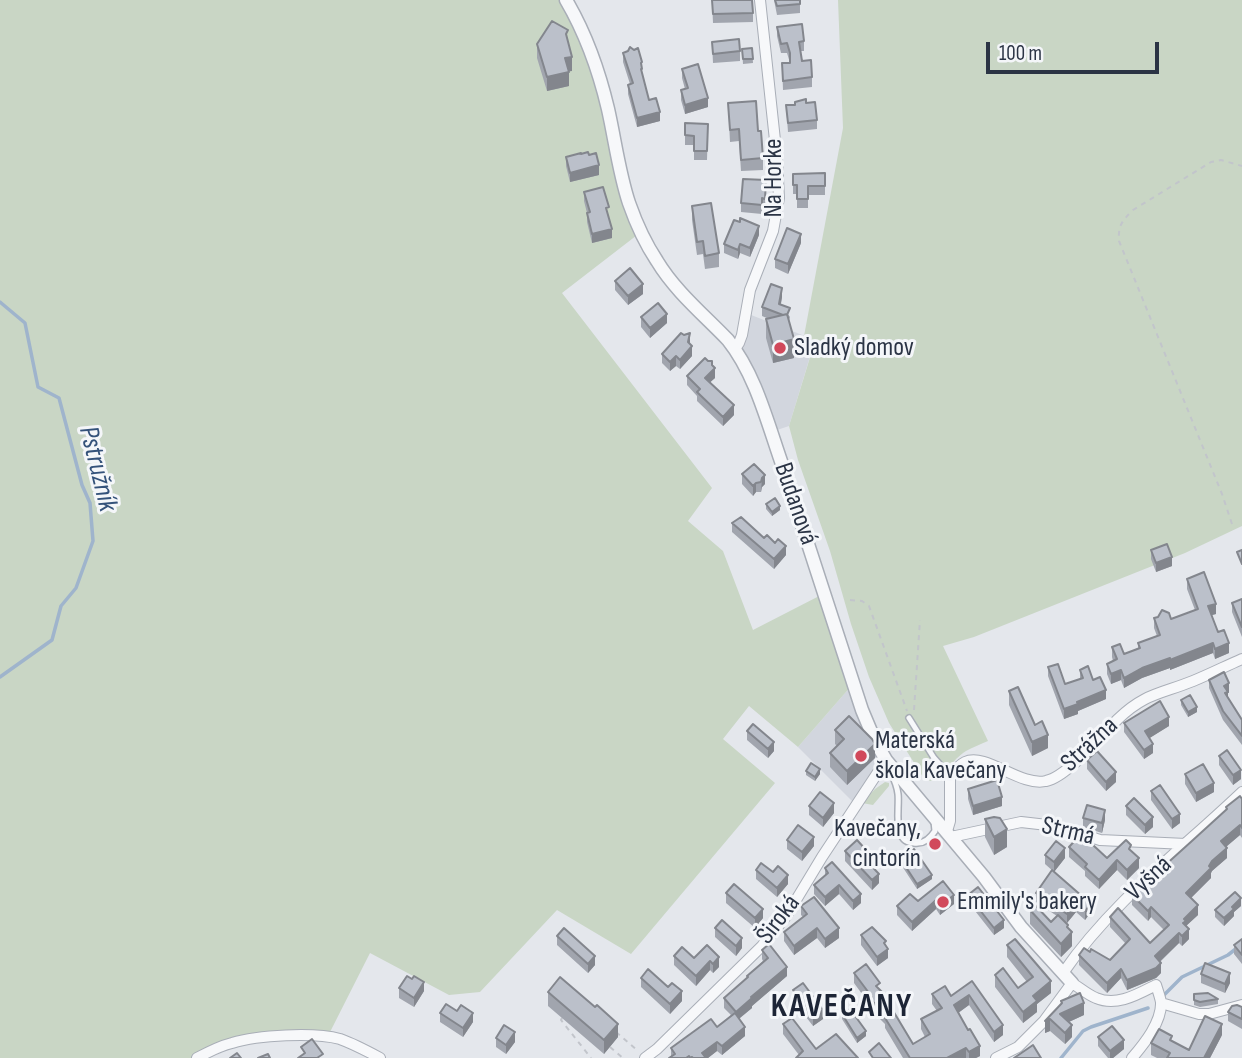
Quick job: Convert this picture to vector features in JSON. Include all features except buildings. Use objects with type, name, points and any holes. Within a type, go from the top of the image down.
[{"type":"street","name":"Budanová","points":[[566,0],[598,69],[629,202],[656,261],[735,349],[748,373],[821,580],[862,710],[875,741],[886,760],[949,834],[1021,927],[1068,978]]},
{"type":"street","name":"Na Horke","points":[[735,349],[742,335],[750,290],[774,231],[779,198],[760,0]]},
{"type":"street","name":"Strážna","points":[[950,776],[957,767],[973,760],[1019,778],[1035,782],[1047,781],[1091,748],[1139,701],[1242,659]]},
{"type":"street","name":"Široká","points":[[645,1058],[762,946],[787,915],[886,760]]},
{"type":"street","points":[[949,834],[950,776]]},
{"type":"street","name":"Vyšná","points":[[996,1058],[1018,1047],[1044,1021],[1087,940],[1109,916],[1242,792]]},
{"type":"street","name":"Strmá","points":[[949,834],[1021,822],[1056,826],[1101,840],[1186,844]]},
{"type":"street","points":[[1068,978],[1097,999],[1109,1002],[1122,1000],[1156,985],[1161,1003],[1159,1016],[1132,1058]]},
{"type":"street","points":[[1161,1003],[1199,1014],[1242,1005]]},
{"type":"street","points":[[197,1058],[232,1043],[303,1035],[339,1039],[380,1058]]},
{"type":"lane","points":[[909,718],[934,758],[950,776]]},
{"type":"lane","points":[[886,760],[896,784],[898,823],[902,837],[916,844],[929,839],[935,831],[932,815]]},
{"type":"path","points":[[1232,524],[1119,241],[1118,230],[1133,210],[1211,162],[1221,160],[1242,166]]},
{"type":"path","points":[[850,600],[862,601],[870,606],[909,718]]},
{"type":"path","points":[[913,725],[920,620]]},
{"type":"path","points":[[562,1018],[591,1058]]},
{"type":"path","points":[[609,1025],[645,1058]]},
{"type":"path","points":[[610,1047],[623,1058]]},
{"type":"shaded area","points":[[746,313],[815,340],[789,426],[771,432],[739,343]]},
{"type":"shaded area","points":[[853,684],[886,760],[856,805],[798,747]]},
{"type":"green space","points":[[0,0],[566,0],[573,11],[641,232],[562,293],[712,488],[688,521],[723,551],[753,630],[825,593],[853,684],[798,747],[749,706],[723,739],[775,783],[631,954],[557,910],[480,992],[449,995],[370,953],[328,1036],[255,1039],[197,1058],[0,1058]]},
{"type":"green space","points":[[838,0],[1242,0],[1242,526],[1185,553],[974,637],[943,646],[988,741],[966,751],[930,781],[923,777],[889,723],[869,677],[789,426],[815,341],[804,336],[843,128]]},
{"type":"green space","points":[[885,782],[889,783],[889,786],[873,805],[862,803],[875,789]]},
{"type":"waterway","name":"Pstružník","points":[[0,302],[25,323],[38,387],[59,398],[82,485],[90,503],[93,541],[76,588],[61,606],[52,640],[0,677]]},
{"type":"waterway","points":[[1163,996],[1182,977],[1228,955],[1242,944]]},
{"type":"waterway","points":[[1061,1058],[1083,1031],[1148,1008]]},
{"type":"place","name":"Sladký domov","points":[[780,348]]},
{"type":"place","name":"Materská škola Kavečany","points":[[861,756]]},
{"type":"place","name":"Kavečany, cintorín","points":[[935,844]]},
{"type":"place","name":"Emmily's bakery","points":[[943,902]]},
{"type":"district","name":"KAVEČANY","points":[[842,1008]]}]
